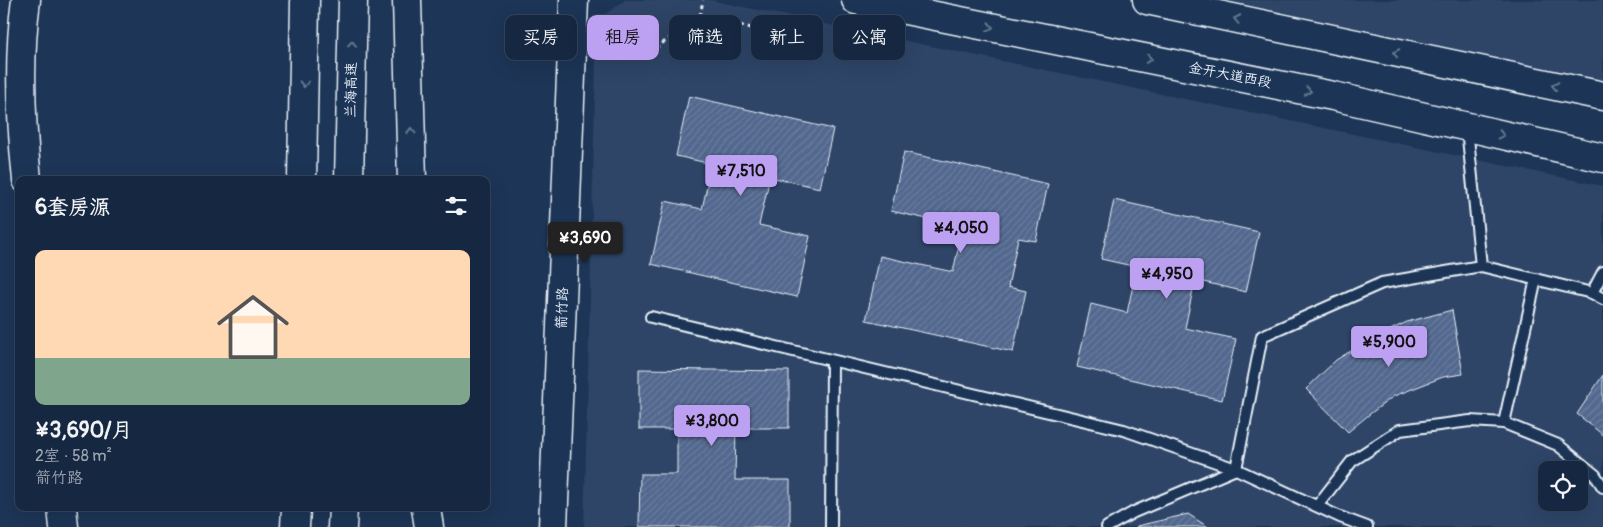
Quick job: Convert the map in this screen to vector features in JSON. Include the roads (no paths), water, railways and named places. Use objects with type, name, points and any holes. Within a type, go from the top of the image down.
[{"type":"main road","points":[[26,0],[22,28],[23,140],[28,176]]},
{"type":"main road","points":[[302,176],[305,0]]},
{"type":"main road","name":"兰海高速","points":[[349,176],[353,0]]},
{"type":"main road","points":[[407,0],[412,176]]},
{"type":"main road","name":"箭竹路","points":[[553,527],[574,0]]},
{"type":"main road","name":"金开大道西段","points":[[856,0],[1333,96],[1603,158]]},
{"type":"main road","points":[[1147,0],[1603,96]]},
{"type":"main road","points":[[62,511],[64,527]]},
{"type":"main road","points":[[296,511],[296,527]]},
{"type":"main road","points":[[342,527],[343,511]]},
{"type":"main road","points":[[426,511],[429,527]]},
{"type":"lane","points":[[1467,127],[1481,266]]},
{"type":"lane","points":[[1236,469],[1262,336],[1382,283],[1481,266],[1592,293],[1603,299]]},
{"type":"lane","points":[[1592,293],[1603,272]]},
{"type":"lane","points":[[1504,423],[1536,279]]},
{"type":"lane","points":[[651,317],[1124,430],[1236,469],[1367,527]]},
{"type":"lane","points":[[831,527],[832,361]]},
{"type":"lane","points":[[1317,506],[1352,461],[1400,430],[1470,422],[1504,423],[1558,445],[1595,476],[1603,487]]},
{"type":"lane","points":[[1107,527],[1134,512],[1236,469]]}]
